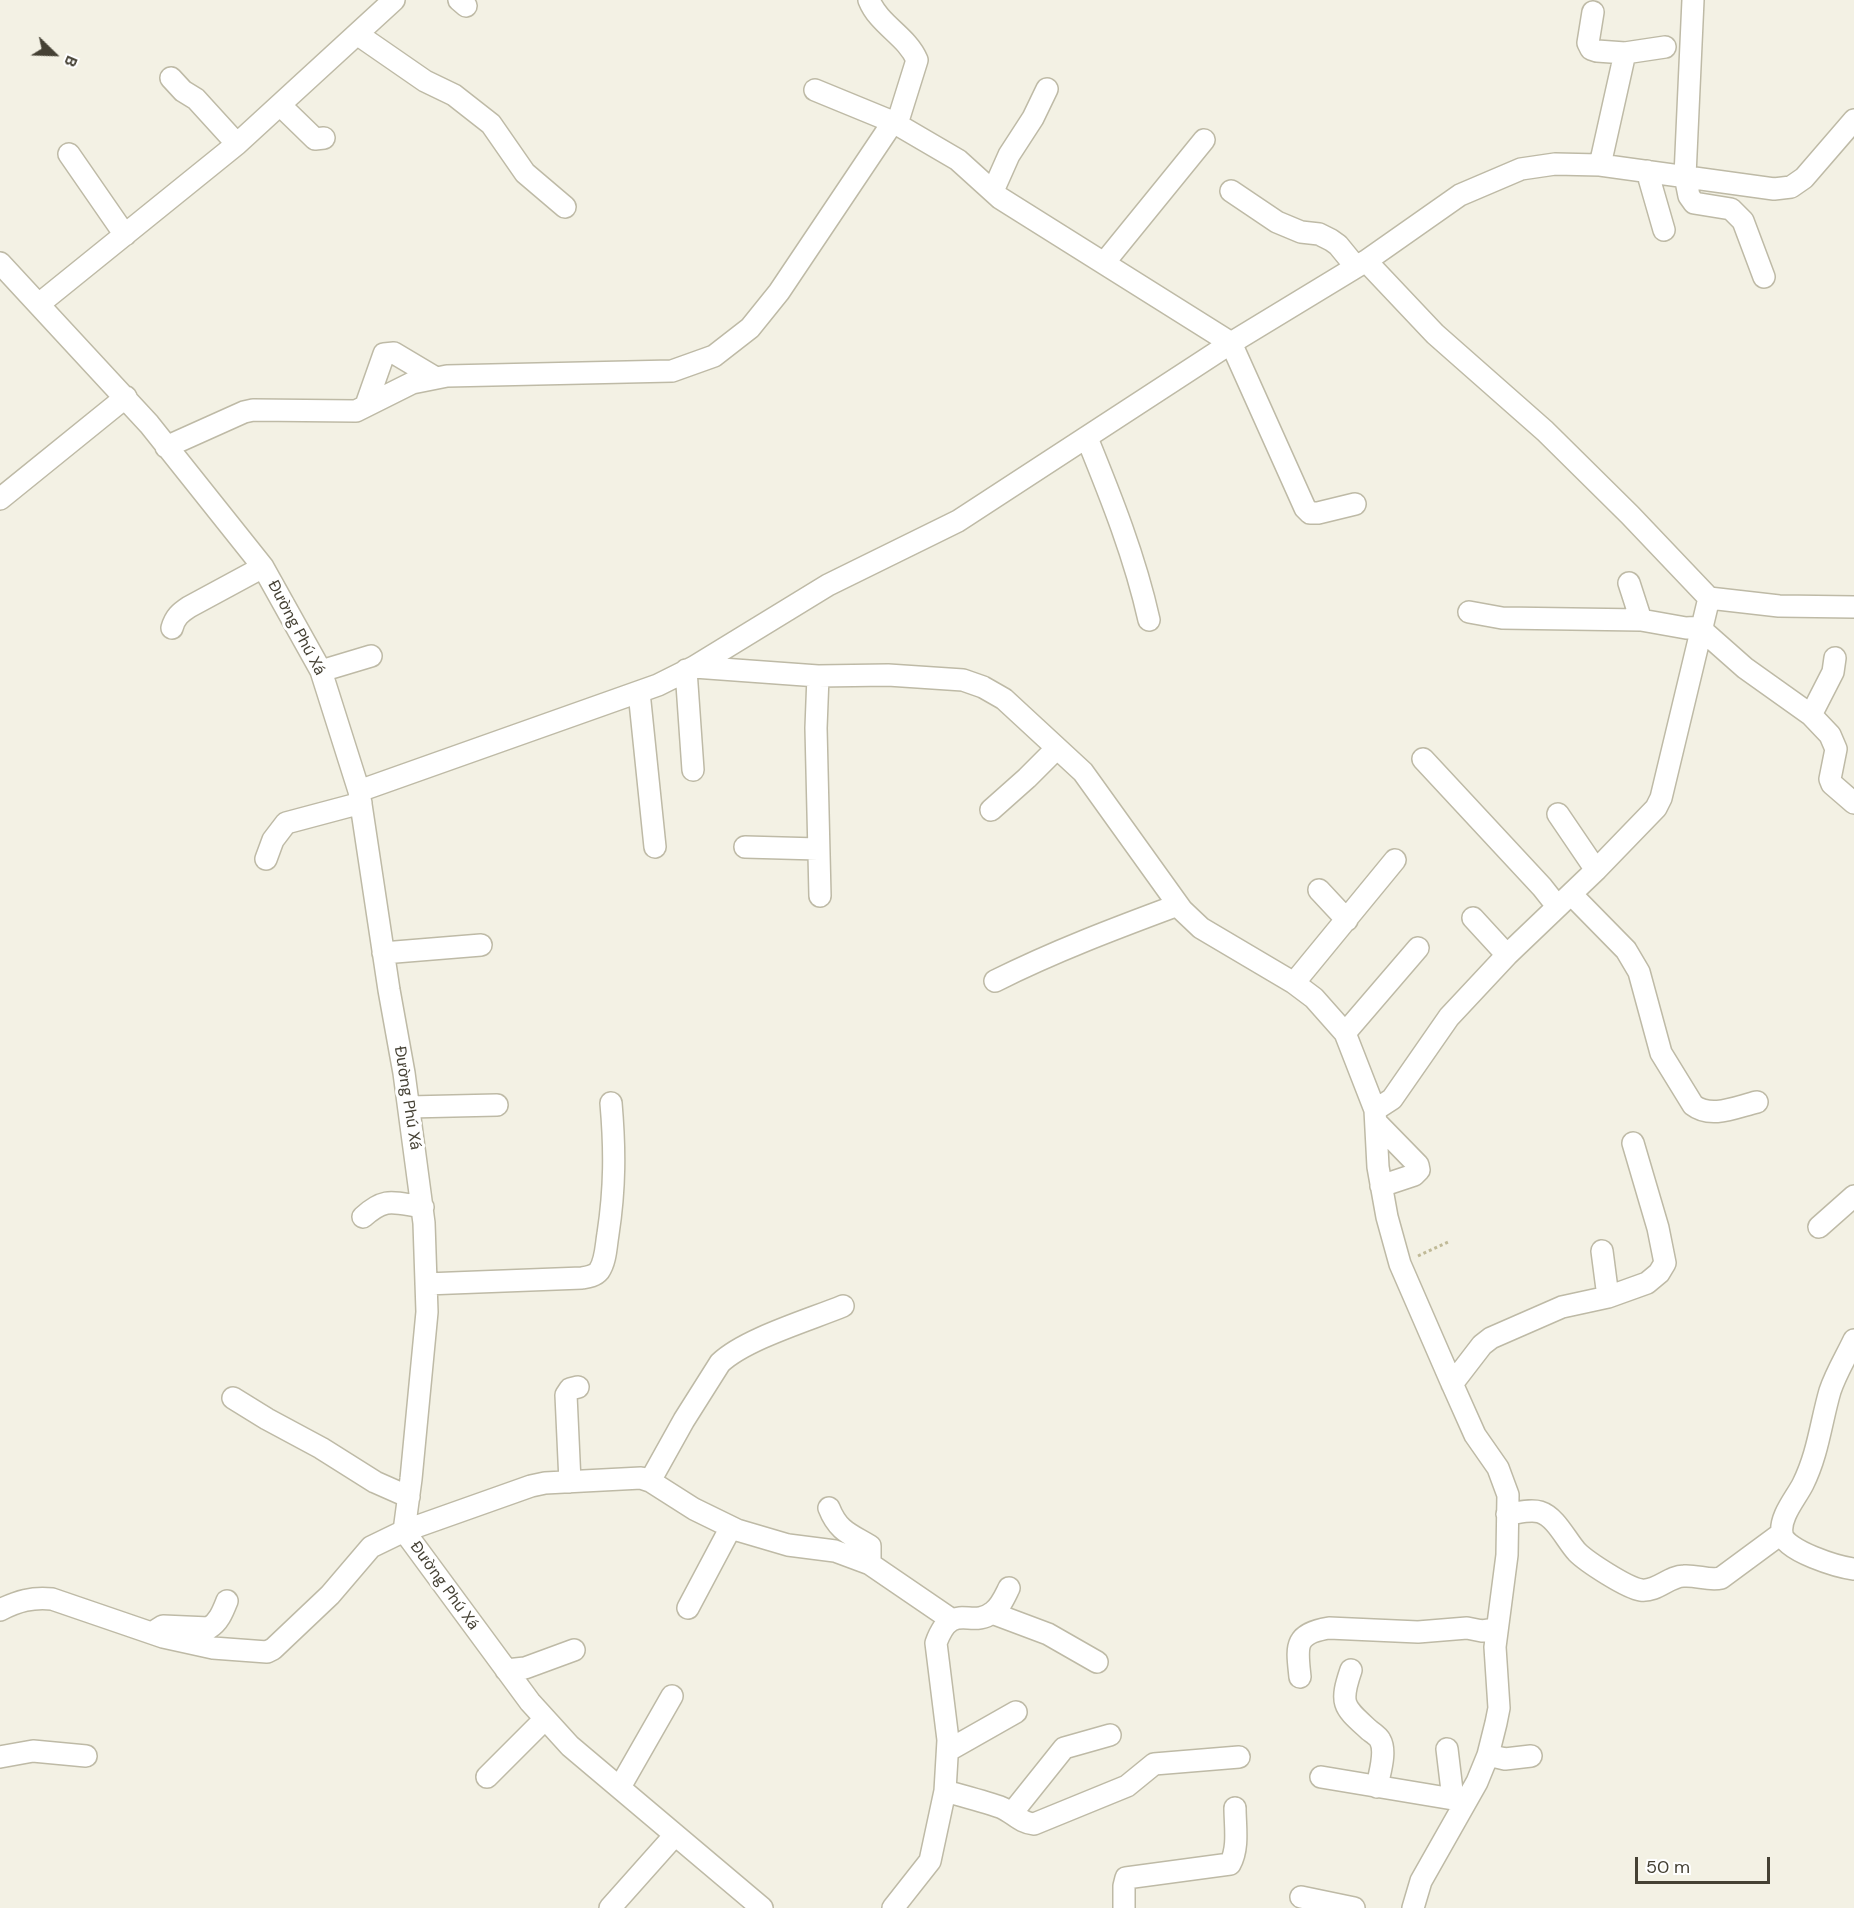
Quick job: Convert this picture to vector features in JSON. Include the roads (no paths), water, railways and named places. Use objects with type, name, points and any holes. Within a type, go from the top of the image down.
[{"type":"street","points":[[39,304],[237,144],[394,0]]},
{"type":"street","points":[[166,447],[244,412],[254,410],[356,411],[412,382],[447,376],[672,371],[714,356],[750,328],[779,292],[895,123],[917,60],[913,50],[878,15],[869,0]]},
{"type":"street","points":[[1693,0],[1685,176],[1689,196],[1694,203],[1731,209],[1743,221],[1764,277]]},
{"type":"street","points":[[1593,12],[1588,43],[1591,49],[1625,52],[1665,47]]},
{"type":"street","points":[[357,34],[425,81],[454,95],[491,124],[525,173],[565,207]]},
{"type":"street","points":[[1600,165],[1625,52]]},
{"type":"street","points":[[171,78],[183,91],[196,99],[237,144]]},
{"type":"street","points":[[993,191],[1009,154],[1033,118],[1047,89]]},
{"type":"street","points":[[815,90],[895,123],[958,160],[993,191],[1231,343],[1305,508],[1310,513],[1318,513],[1355,504]]},
{"type":"street","points":[[280,105],[315,140],[324,138]]},
{"type":"street","points":[[266,859],[273,840],[286,823],[658,685],[828,585],[958,521],[1231,343],[1361,264],[1460,195],[1521,169],[1555,164],[1600,165],[1774,189],[1791,187],[1804,178],[1854,120]]},
{"type":"street","points":[[1104,263],[1204,140]]},
{"type":"street","points":[[69,154],[125,234]]},
{"type":"street","points":[[1647,171],[1664,230]]},
{"type":"street","points":[[1231,191],[1277,222],[1301,232],[1319,234],[1331,240],[1361,264],[1435,334],[1545,431],[1709,598],[1779,606],[1854,607]]},
{"type":"street","name":"Đường Phú Xá","points":[[0,262],[126,397],[263,567],[321,671],[360,797],[423,1207],[427,1312],[404,1531],[506,1670],[570,1746],[762,1908]]},
{"type":"street","points":[[366,405],[384,354],[394,353],[436,378]]},
{"type":"street","points":[[0,499],[126,397]]},
{"type":"street","points":[[1087,438],[1142,586],[1149,620]]},
{"type":"street","points":[[172,628],[174,620],[189,607],[263,567]]},
{"type":"street","points":[[1629,583],[1641,620]]},
{"type":"street","points":[[1376,1116],[1392,1099],[1449,1017],[1507,955],[1596,870],[1656,808],[1661,798],[1709,598]]},
{"type":"street","points":[[1469,612],[1502,618],[1641,620],[1702,629],[1745,668],[1811,715],[1830,735],[1836,749],[1830,779],[1854,803]]},
{"type":"street","points":[[321,671],[370,656]]},
{"type":"street","points":[[1811,715],[1833,672],[1835,658]]},
{"type":"street","points":[[690,668],[818,676],[888,675],[963,680],[983,687],[1004,699],[1083,772],[1178,905],[1201,928],[1294,983],[1314,999],[1345,1033],[1376,1116],[1381,1186],[1400,1264],[1475,1435],[1498,1468],[1508,1495],[1507,1556],[1496,1629],[1499,1708],[1488,1755],[1477,1782],[1459,1800],[1421,1881],[1413,1908]]},
{"type":"street","points":[[690,668],[693,770]]},
{"type":"street","points":[[818,676],[816,728],[820,896]]},
{"type":"street","points":[[639,692],[655,847]]},
{"type":"street","points":[[991,810],[1057,748]]},
{"type":"street","points":[[1423,759],[1542,887],[1564,900],[1626,950],[1639,972],[1661,1053],[1693,1105],[1700,1110],[1712,1113],[1757,1102]]},
{"type":"street","points":[[1558,814],[1596,870]]},
{"type":"street","points":[[745,847],[818,849]]},
{"type":"street","points":[[1294,983],[1395,860]]},
{"type":"street","points":[[1319,890],[1347,920]]},
{"type":"street","points":[[995,981],[1046,956],[1178,905]]},
{"type":"street","points":[[1473,918],[1507,955]]},
{"type":"street","points":[[383,953],[481,945]]},
{"type":"street","points":[[1345,1033],[1418,948]]},
{"type":"street","points":[[426,1284],[582,1278],[592,1276],[599,1271],[604,1257],[614,1196],[615,1151],[610,1103]]},
{"type":"street","points":[[409,1107],[497,1105]]},
{"type":"street","points":[[1376,1116],[1418,1165],[1419,1170],[1414,1176],[1381,1186]]},
{"type":"street","points":[[1452,1384],[1491,1338],[1562,1307],[1608,1298],[1647,1283],[1659,1273],[1665,1263],[1658,1228],[1633,1143]]},
{"type":"street","points":[[1819,1227],[1854,1196]]},
{"type":"street","points":[[363,1218],[375,1206],[388,1202],[423,1207]]},
{"type":"street","points":[[1602,1251],[1608,1298]]},
{"type":"street","points":[[650,1481],[684,1420],[720,1363],[727,1356],[753,1342],[843,1306]]},
{"type":"street","points":[[1853,1345],[1830,1391],[1815,1453],[1804,1482],[1783,1519],[1782,1533],[1785,1542],[1807,1554],[1854,1569]]},
{"type":"street","points":[[570,1482],[566,1395],[570,1389],[578,1387]]},
{"type":"street","points":[[233,1398],[375,1482],[409,1497]]},
{"type":"street","points":[[0,1610],[23,1599],[38,1597],[52,1599],[152,1633],[213,1648],[267,1652],[273,1649],[330,1595],[371,1547],[404,1531],[531,1486],[641,1478],[650,1481],[694,1509],[731,1527],[788,1545],[835,1551],[870,1564],[952,1620]]},
{"type":"street","points":[[829,1508],[833,1519],[842,1530],[870,1546],[870,1564]]},
{"type":"street","points":[[1508,1514],[1528,1511],[1548,1516],[1586,1560],[1631,1587],[1642,1590],[1653,1589],[1684,1576],[1721,1578],[1782,1533]]},
{"type":"street","points":[[687,1608],[731,1527]]},
{"type":"street","points":[[893,1908],[930,1861],[945,1791],[949,1750],[936,1643],[940,1632],[947,1622],[960,1617],[982,1617],[992,1613],[1010,1588]]},
{"type":"street","points":[[152,1633],[163,1626],[209,1628],[215,1625],[227,1601]]},
{"type":"street","points":[[992,1613],[1048,1634],[1097,1662]]},
{"type":"street","points":[[1300,1677],[1297,1646],[1302,1637],[1316,1630],[1329,1628],[1418,1632],[1457,1628],[1482,1631],[1496,1629]]},
{"type":"street","points":[[506,1670],[525,1668],[574,1650]]},
{"type":"street","points":[[1351,1670],[1344,1699],[1348,1712],[1380,1739],[1383,1750],[1377,1787]]},
{"type":"street","points":[[620,1787],[672,1696]]},
{"type":"street","points":[[949,1750],[1016,1712]]},
{"type":"street","points":[[487,1777],[545,1719]]},
{"type":"street","points":[[1012,1813],[1064,1748],[1110,1735]]},
{"type":"street","points":[[1447,1749],[1459,1800]]},
{"type":"street","points":[[0,1757],[33,1751],[86,1756]]},
{"type":"street","points":[[1488,1755],[1505,1758],[1531,1756]]},
{"type":"street","points":[[945,1791],[1012,1813],[1025,1823],[1034,1824],[1127,1786],[1154,1764],[1239,1756]]},
{"type":"street","points":[[1321,1777],[1459,1800]]},
{"type":"street","points":[[1124,1908],[1126,1878],[1230,1864],[1234,1857],[1235,1808]]},
{"type":"street","points":[[610,1908],[675,1835]]},
{"type":"street","points":[[1301,1897],[1354,1908]]}]
